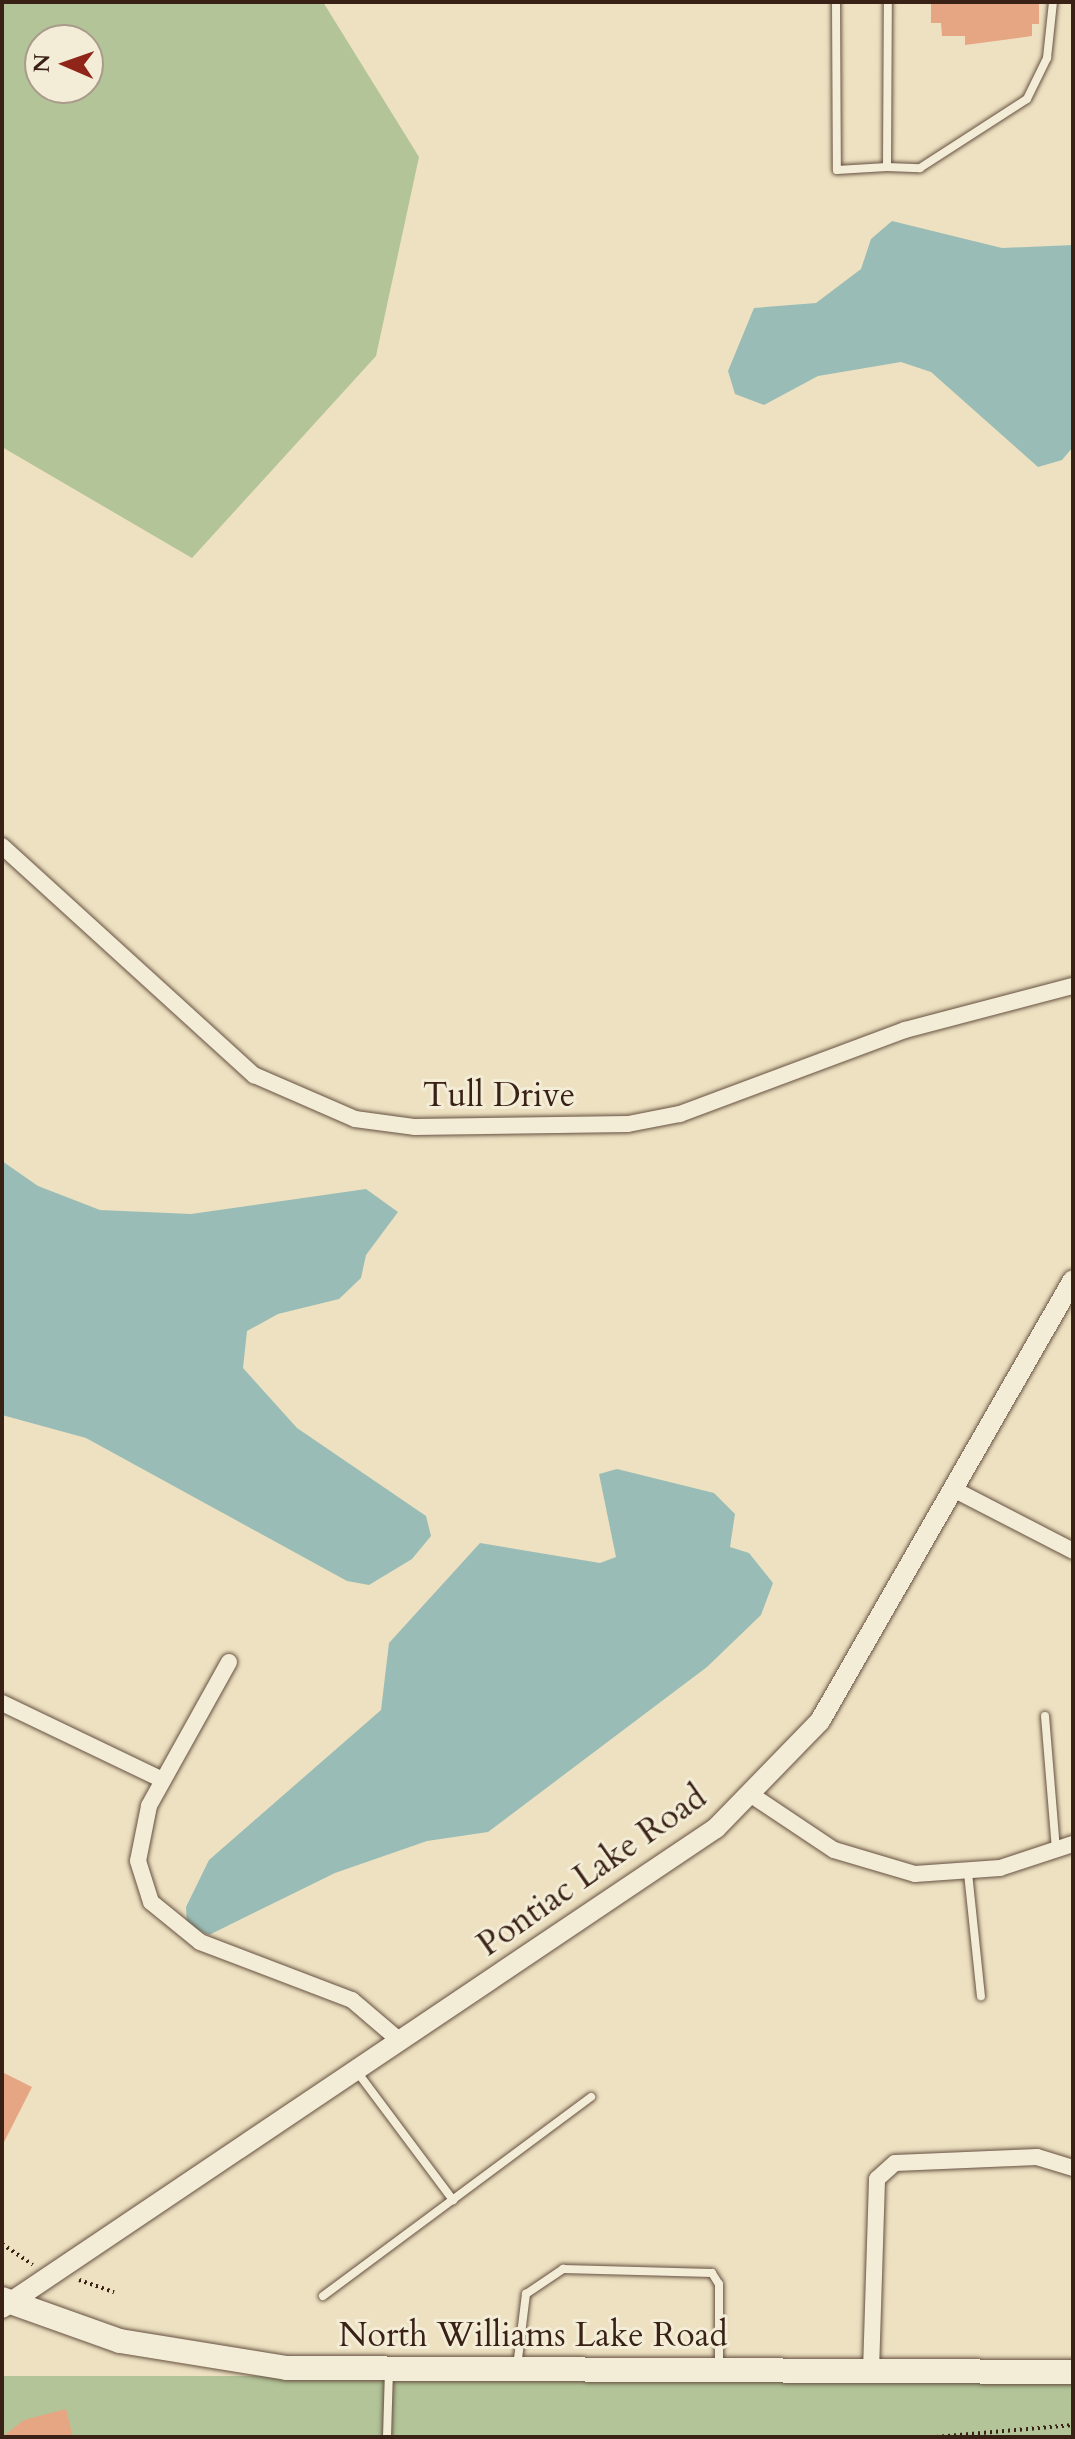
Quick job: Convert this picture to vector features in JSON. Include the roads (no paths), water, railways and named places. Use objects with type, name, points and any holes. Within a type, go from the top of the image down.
[{"type":"main road","name":"North Williams Lake Road","points":[[4,2303],[179,2354],[389,2371],[1073,2372]]},
{"type":"street","name":"Tull Drive","points":[[2,846],[254,1075],[355,1119],[404,1126],[511,1130],[680,1114],[919,1026],[1073,986]]},
{"type":"street","name":"Pontiac Lake Road","points":[[4,2303],[358,2073],[400,2041],[716,1828],[820,1721],[957,1491],[1073,1280]]},
{"type":"street","points":[[957,1491],[1073,1551]]},
{"type":"street","points":[[229,1662],[149,1806],[138,1861],[151,1902],[200,1942],[352,2000],[400,2041]]},
{"type":"street","points":[[2,1703],[163,1780]]},
{"type":"street","points":[[750,1794],[834,1850],[878,1868],[968,1873],[1073,1844]]},
{"type":"street","points":[[871,2371],[877,2179],[895,2163],[1037,2157],[1073,2168]]},
{"type":"lane","points":[[836,2],[837,170],[920,168],[1027,99],[1047,58],[1053,2]]},
{"type":"lane","points":[[887,167],[888,2]]},
{"type":"lane","points":[[1045,1716],[1056,1851]]},
{"type":"lane","points":[[968,1873],[981,1996]]},
{"type":"lane","points":[[358,2073],[453,2200]]},
{"type":"lane","points":[[323,2296],[591,2097]]},
{"type":"lane","points":[[517,2371],[526,2294],[563,2269],[712,2273],[719,2284],[719,2371]]},
{"type":"lane","points":[[387,2437],[389,2371]]},
{"type":"water","points":[[892,221],[1002,248],[1073,245],[1073,447],[1062,460],[1038,467],[931,372],[901,362],[818,376],[764,405],[735,394],[728,371],[754,308],[816,303],[861,269],[871,239]]},
{"type":"water","points":[[2,1161],[38,1186],[100,1210],[191,1214],[366,1189],[398,1212],[366,1255],[361,1278],[339,1299],[278,1314],[247,1331],[243,1368],[297,1428],[426,1516],[431,1536],[412,1559],[369,1585],[347,1581],[86,1438],[2,1415]]},
{"type":"water","points":[[617,1469],[714,1493],[735,1514],[730,1547],[749,1553],[773,1583],[761,1615],[707,1667],[488,1832],[427,1841],[335,1873],[209,1935],[187,1925],[186,1907],[209,1860],[381,1710],[389,1643],[480,1543],[600,1563],[616,1557],[599,1474]]}]
